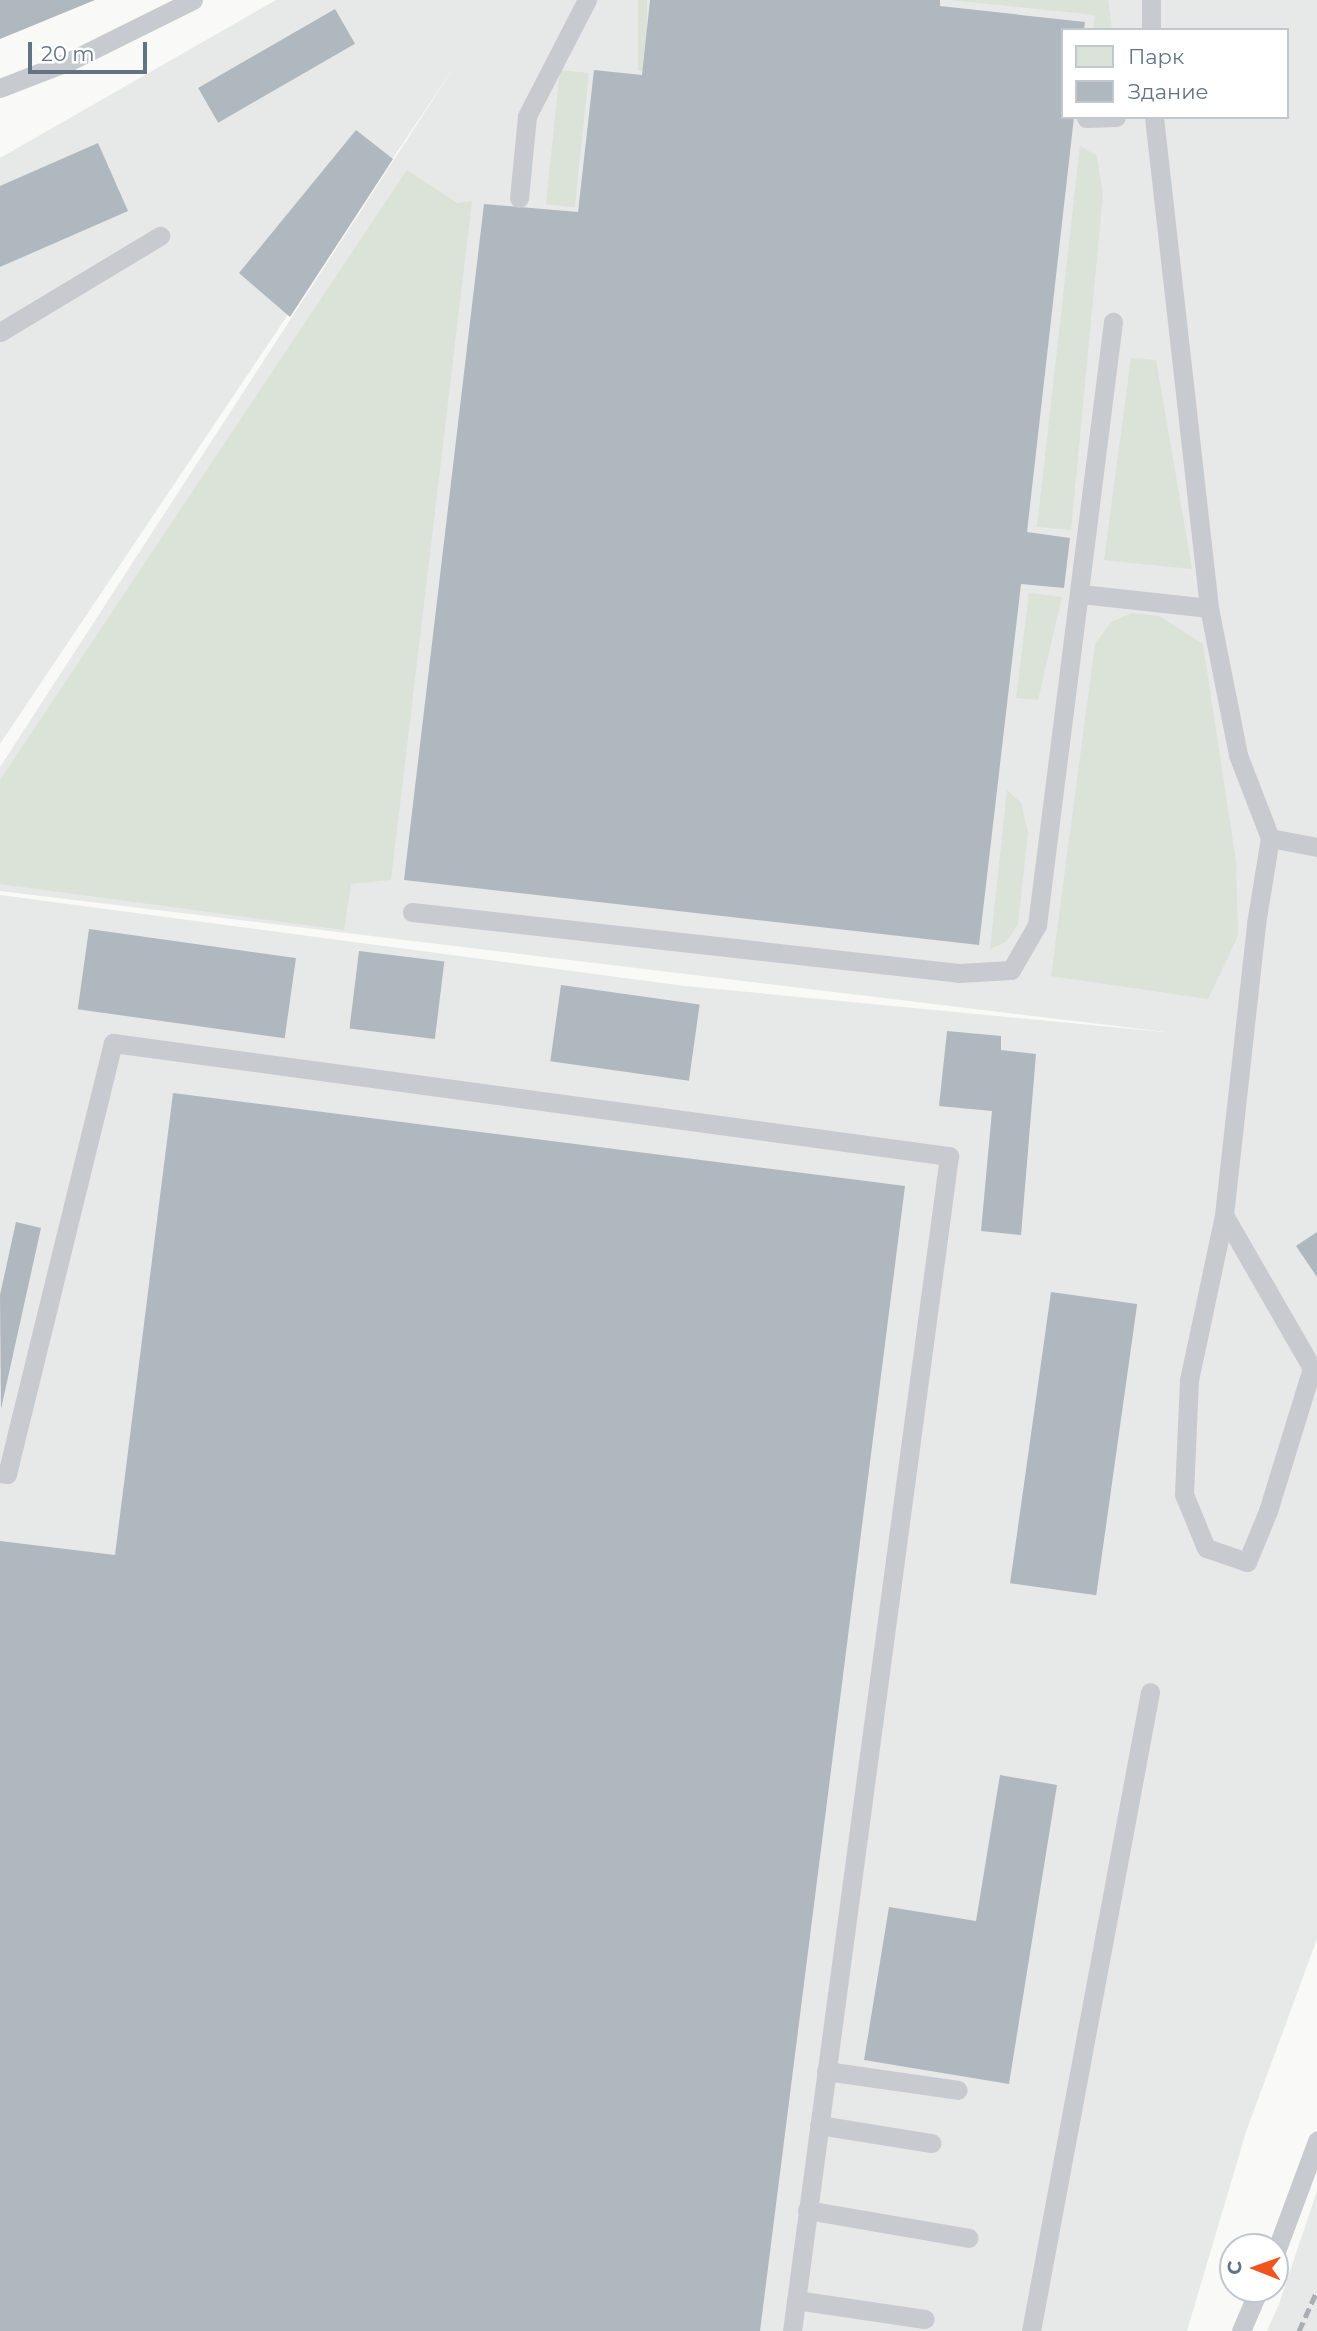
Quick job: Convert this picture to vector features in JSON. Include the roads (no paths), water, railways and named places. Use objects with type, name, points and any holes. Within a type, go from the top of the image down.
[{"type":"lane","points":[[0,88],[72,60],[193,0]]},
{"type":"lane","points":[[519,198],[527,116],[587,0]]},
{"type":"lane","points":[[1151,0],[1151,28]]},
{"type":"lane","points":[[1154,119],[1209,608],[1238,755],[1270,838],[1231,1123],[1224,1215],[1189,1380],[1184,1494],[1206,1548],[1247,1562],[1268,1511],[1312,1368],[1224,1215]]},
{"type":"lane","points":[[0,332],[160,236]]},
{"type":"lane","points":[[412,912],[960,973],[1011,970],[1037,925],[1082,594],[1113,322]]},
{"type":"lane","points":[[1082,594],[1209,608]]},
{"type":"lane","points":[[1270,838],[1317,847]]},
{"type":"lane","points":[[0,1474],[7,1474],[113,1043],[949,1156],[792,2331]]},
{"type":"lane","points":[[1031,2331],[1150,1692]]},
{"type":"lane","points":[[826,2071],[958,2090]]},
{"type":"lane","points":[[819,2125],[932,2143]]},
{"type":"lane","points":[[1283,2233],[1317,2141]]},
{"type":"lane","points":[[807,2210],[969,2238]]},
{"type":"lane","points":[[796,2300],[925,2319]]},
{"type":"lane","points":[[1241,2331],[1253,2303]]},
{"type":"railway","points":[[1299,2331],[1317,2291]]}]
